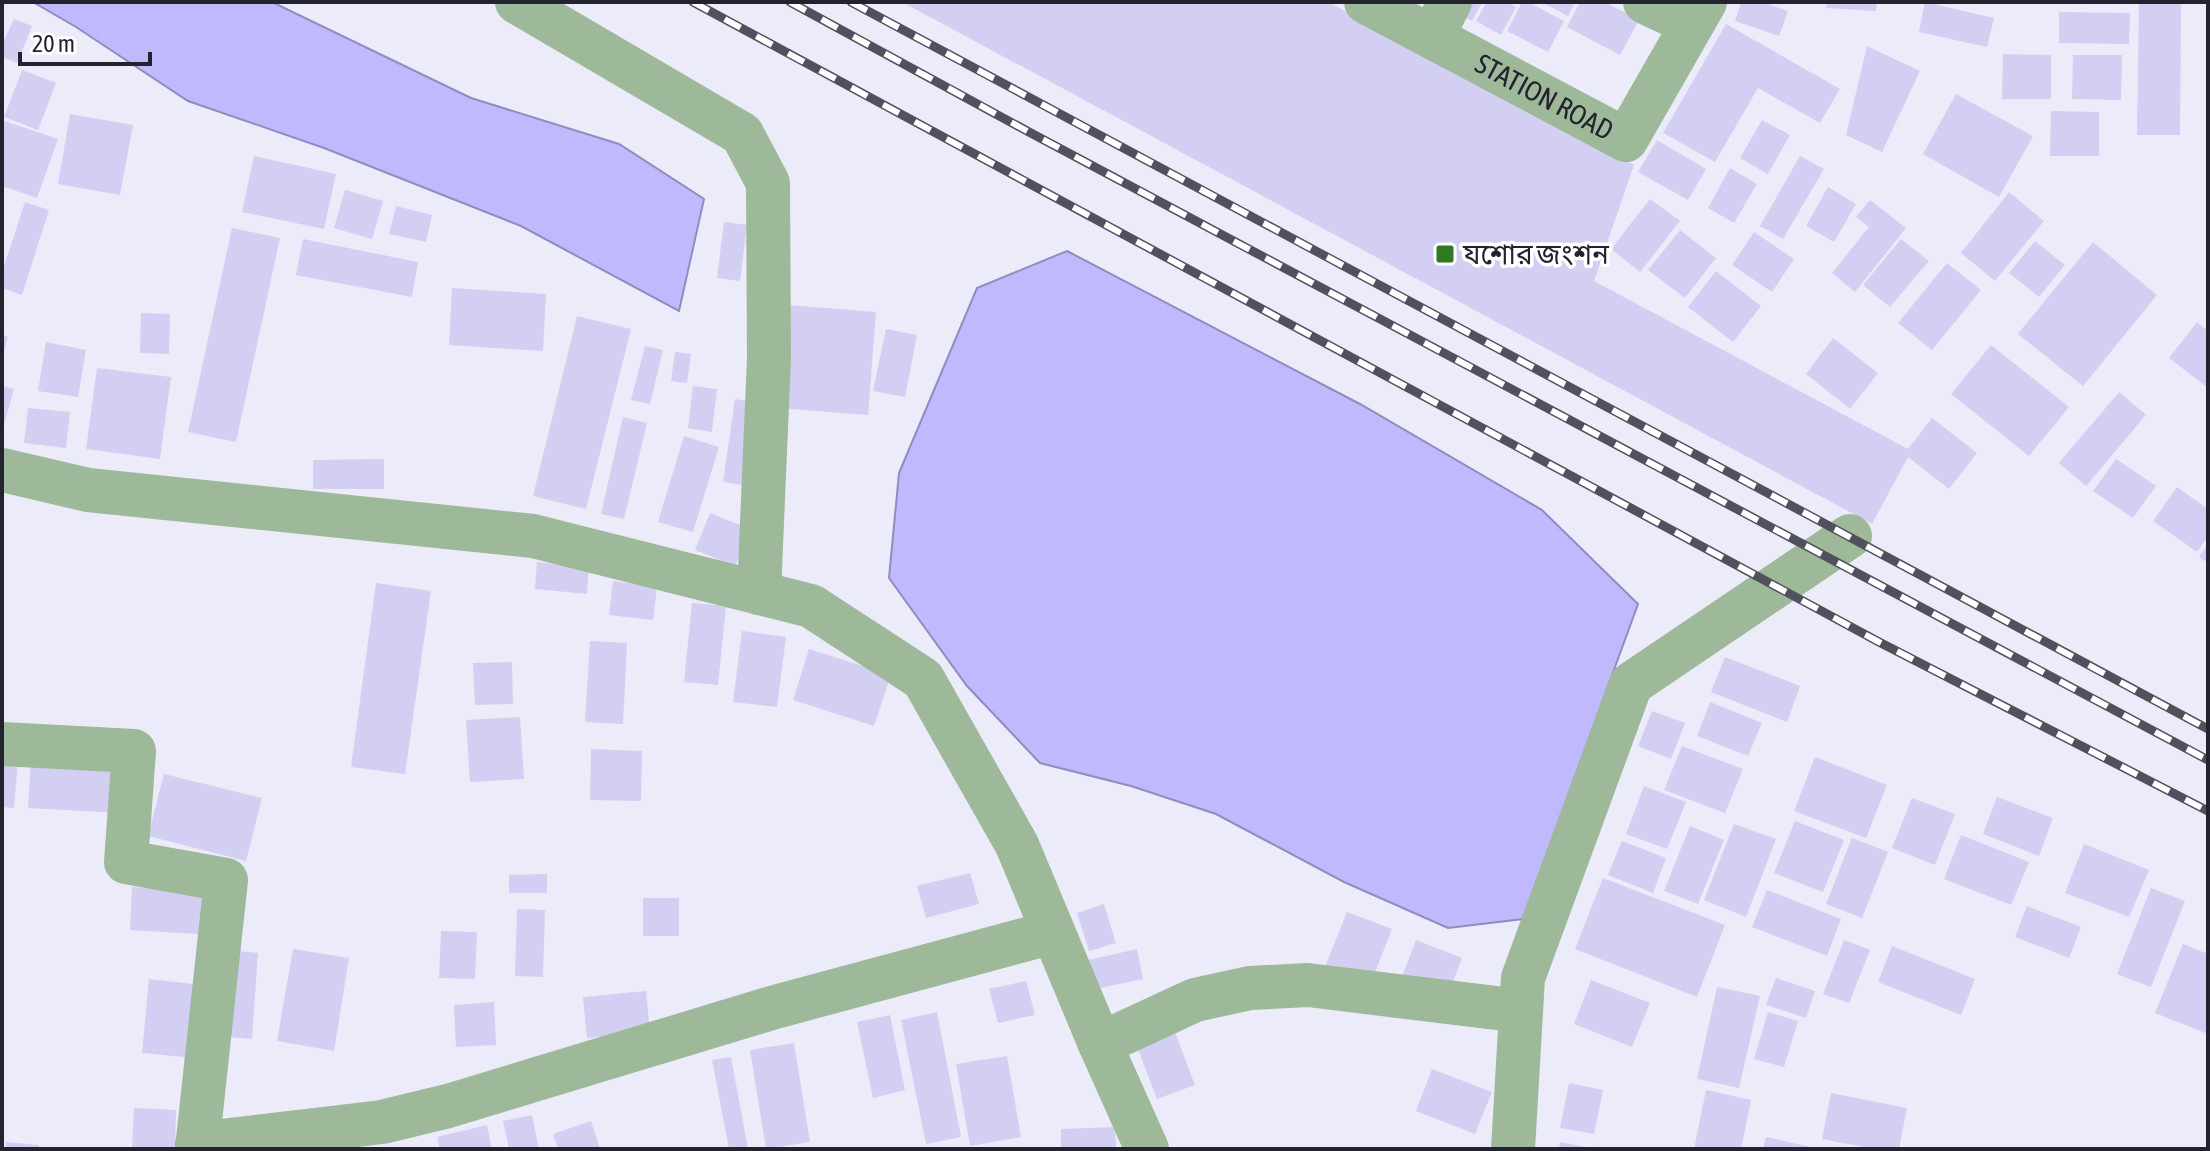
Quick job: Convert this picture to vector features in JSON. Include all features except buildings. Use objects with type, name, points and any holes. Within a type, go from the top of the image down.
[{"type":"street","points":[[517,2],[742,134],[768,183],[769,358],[759,593]]},
{"type":"street","name":"STATION ROAD","points":[[1366,2],[1441,20],[1626,140],[1698,13]]},
{"type":"street","points":[[1645,2],[1698,13]]},
{"type":"street","points":[[2,470],[88,490],[533,536],[811,606],[923,679],[1017,845],[1147,1149]]},
{"type":"street","points":[[1513,1149],[1523,978],[1631,684],[1850,536]]},
{"type":"street","points":[[2,744],[134,751],[126,862],[226,880],[197,1146],[382,1136],[448,1106],[775,1007],[1053,932]]},
{"type":"street","points":[[1100,1044],[1195,1000],[1250,988],[1308,985],[1521,1011]]},
{"type":"shaded area","points":[[33,2],[272,2],[471,98],[619,144],[704,199],[679,311],[521,226],[324,148],[188,101]]},
{"type":"shaded area","points":[[1067,251],[1360,404],[1542,510],[1638,604],[1523,919],[1448,928],[1344,882],[1216,814],[1131,786],[1040,763],[967,686],[889,578],[899,473],[977,288]]},
{"type":"railway","points":[[693,2],[1879,642],[2208,811]]},
{"type":"railway","points":[[790,2],[2208,760]]},
{"type":"railway","points":[[851,2],[2208,729]]},
{"type":"place","name":"যশোর জংশন","points":[[1445,254]]}]
